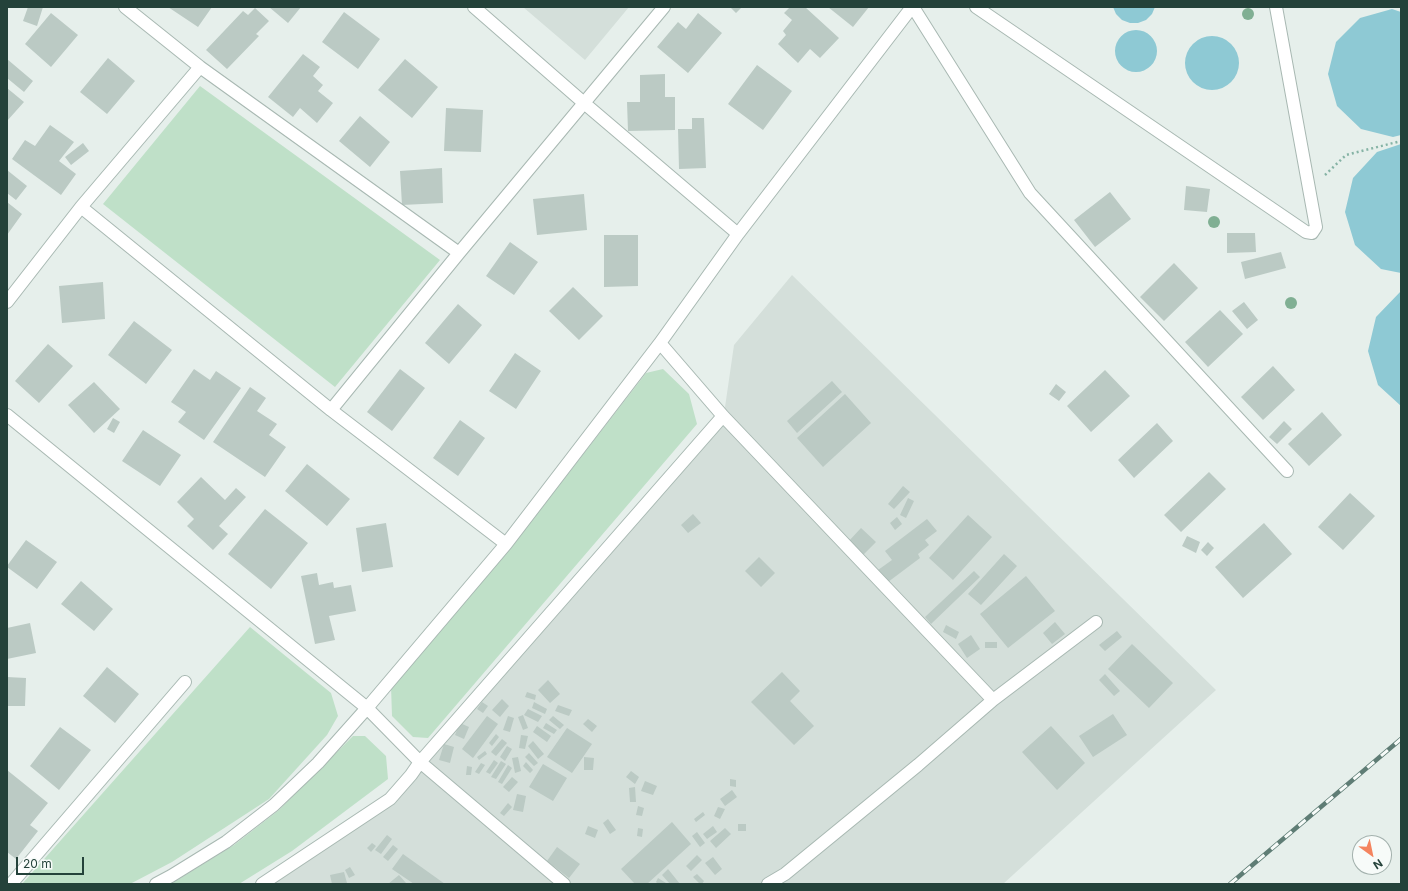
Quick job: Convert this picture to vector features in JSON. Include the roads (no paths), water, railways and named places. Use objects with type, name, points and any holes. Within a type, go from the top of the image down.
[{"type":"street","points":[[125,7],[200,67],[459,253]]},
{"type":"street","points":[[474,7],[584,104],[738,234]]},
{"type":"street","points":[[331,410],[459,253],[664,7]]},
{"type":"street","points":[[156,884],[226,842],[274,805],[318,763],[367,708],[506,544],[660,343],[738,234],[912,7],[1030,193],[1287,471]]},
{"type":"street","points":[[976,7],[1306,232],[1312,233],[1316,227],[1276,7]]},
{"type":"street","points":[[7,302],[81,207],[200,67]]},
{"type":"street","points":[[81,207],[331,410],[506,544]]},
{"type":"street","points":[[660,343],[723,416],[993,700]]},
{"type":"street","points":[[7,415],[367,708],[420,762],[564,884]]},
{"type":"street","points":[[262,884],[390,799],[420,762],[723,416]]},
{"type":"street","points":[[768,884],[785,874],[918,765],[993,700],[1096,622]]},
{"type":"street","points":[[11,884],[186,682]]},
{"type":"water","points":[[1113,7],[1155,7],[1152,14],[1146,20],[1138,23],[1130,23],[1122,20],[1116,14]]},
{"type":"water","points":[[1392,9],[1401,12],[1401,135],[1393,137],[1361,129],[1337,106],[1328,74],[1336,42],[1360,18]]},
{"type":"water","points":[[1132,30],[1140,30],[1148,33],[1154,39],[1157,51],[1154,63],[1148,69],[1140,72],[1132,72],[1124,69],[1118,63],[1115,55],[1115,47],[1118,39],[1124,33]]},
{"type":"water","points":[[1212,36],[1222,38],[1231,44],[1237,53],[1239,63],[1237,73],[1231,82],[1222,88],[1212,90],[1202,88],[1193,82],[1187,73],[1185,63],[1187,53],[1193,44],[1202,38]]},
{"type":"water","points":[[1401,144],[1401,273],[1381,269],[1355,245],[1345,212],[1353,178],[1377,152]]},
{"type":"water","points":[[1401,291],[1401,406],[1378,385],[1368,351],[1376,317]]},
{"type":"railway","points":[[1230,884],[1401,739]]}]
